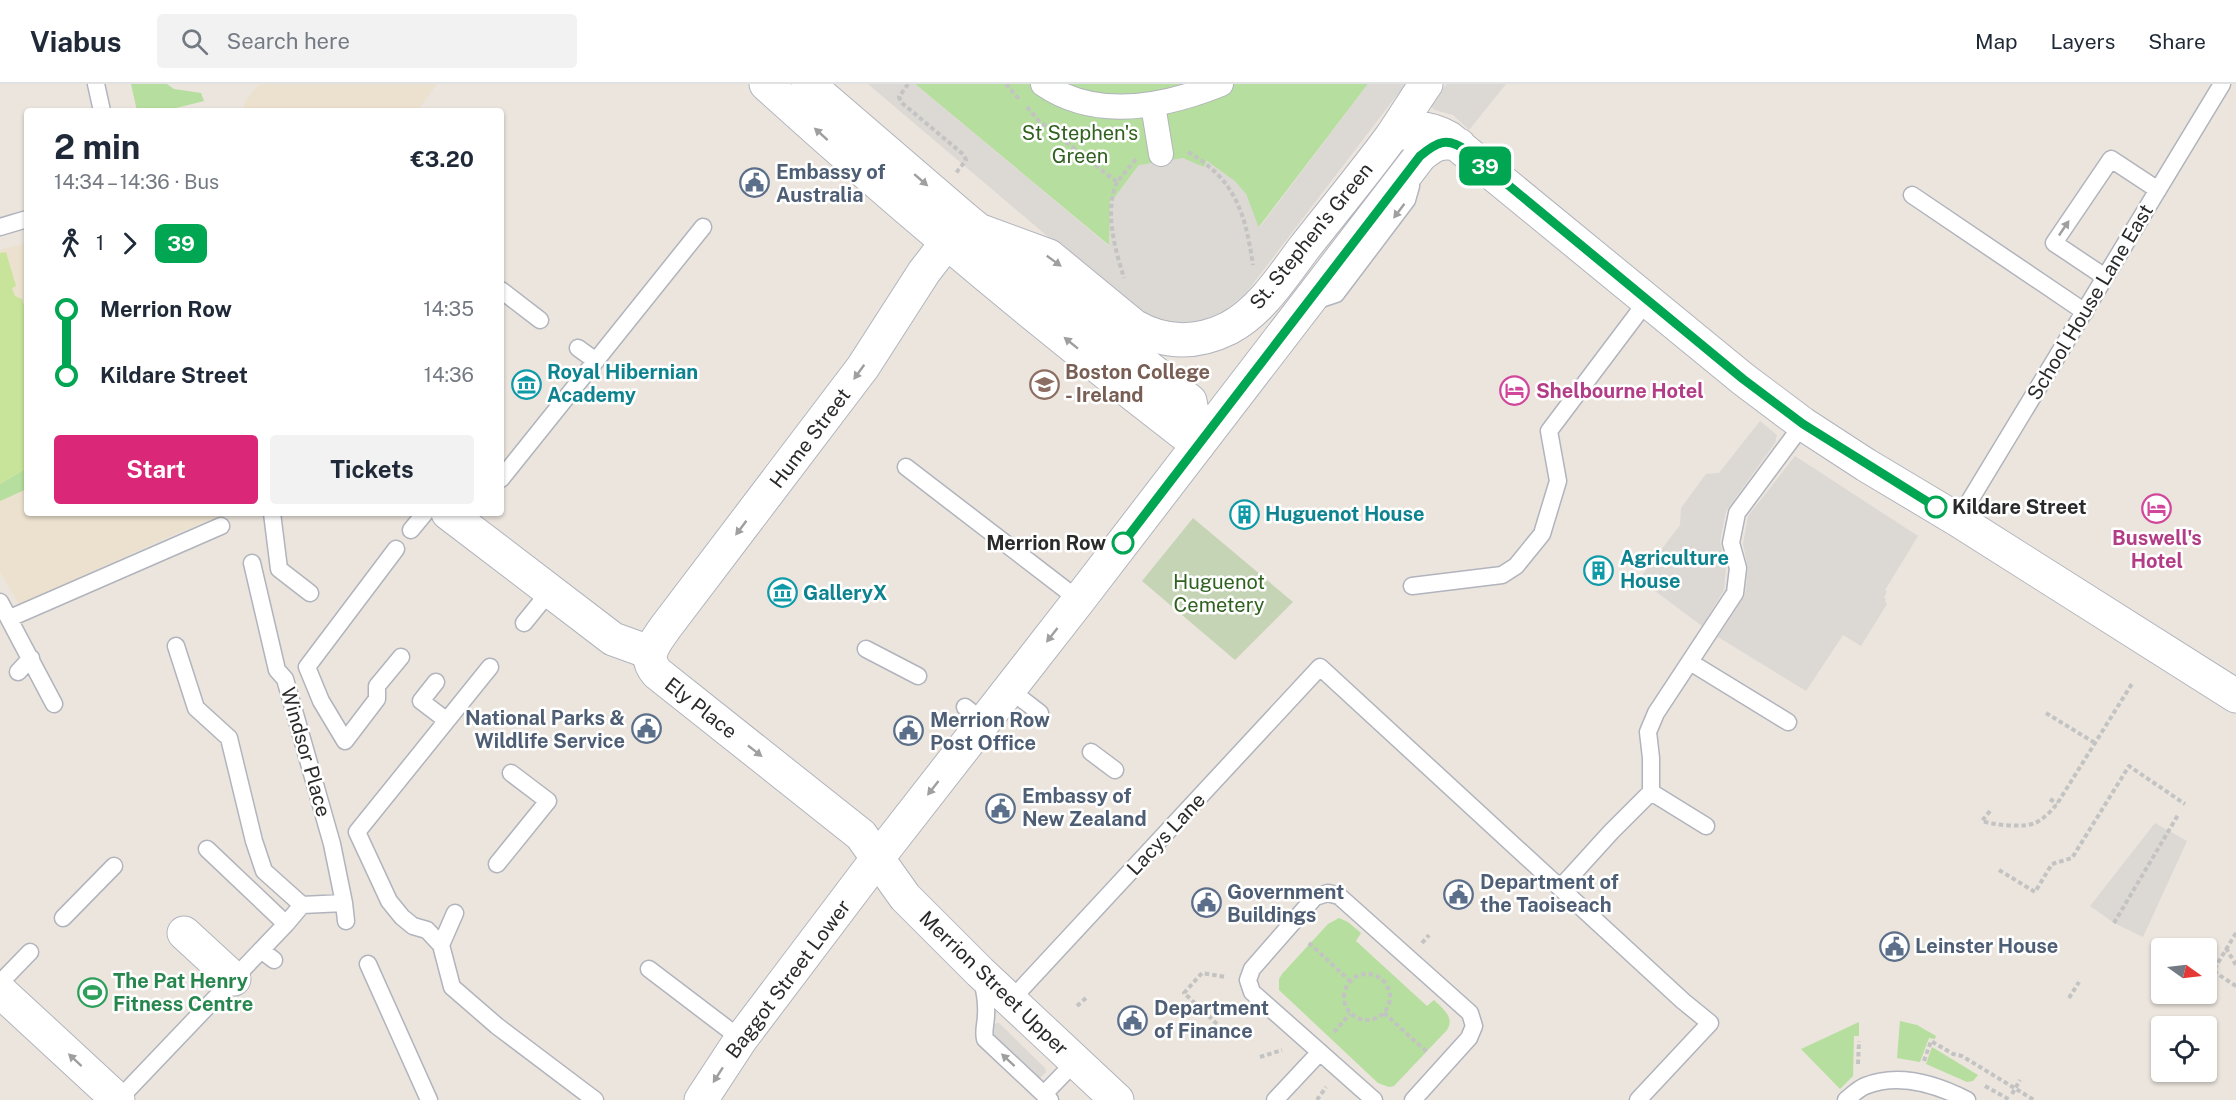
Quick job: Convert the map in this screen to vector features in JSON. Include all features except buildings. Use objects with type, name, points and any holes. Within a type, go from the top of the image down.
[{"type":"main road","name":"St. Stephen's Green","points":[[766,84],[831,143],[964,230],[1190,401],[1198,445]]},
{"type":"main road","name":"St. Stephen's Green","points":[[808,84],[964,230],[1049,256],[1134,326],[1160,339],[1177,341],[1199,338],[1230,327],[1266,297],[1392,136],[1426,84]]},
{"type":"main road","points":[[1392,136],[1411,129],[1425,128],[1438,132],[1459,145],[1743,379],[1803,424],[2236,696]]},
{"type":"main road","name":"St. Stephen's Green","points":[[1198,445],[1420,156],[1438,142],[1459,145]]},
{"type":"main road","name":"Hume Street","points":[[649,652],[863,367],[924,272],[964,230]]},
{"type":"main road","points":[[878,859],[975,715],[1011,688],[1198,445]]},
{"type":"main road","points":[[462,517],[550,591],[613,639],[649,652]]},
{"type":"main road","name":"Ely Place","points":[[649,652],[651,667],[657,674],[861,835],[878,859]]},
{"type":"main road","name":"Merrion Street Upper","points":[[878,859],[905,897],[980,972],[1117,1100]]},
{"type":"main road","name":"Baggot Street Lower","points":[[701,1100],[741,1039],[878,859]]},
{"type":"main road","points":[[184,933],[234,979]]},
{"type":"main road","points":[[0,992],[118,1100]]},
{"type":"street","points":[[1042,84],[1094,106],[1153,105],[1183,98],[1221,84]]},
{"type":"street","points":[[1153,105],[1161,154]]},
{"type":"lane","points":[[96,84],[101,108]]},
{"type":"lane","name":"School House Lane East","points":[[1958,520],[2222,84]]},
{"type":"lane","points":[[2105,277],[2054,243],[2111,159],[2158,190]]},
{"type":"lane","points":[[1912,195],[2085,312]]},
{"type":"lane","points":[[0,227],[24,220]]},
{"type":"lane","points":[[504,475],[703,226]]},
{"type":"lane","points":[[504,292],[540,320]]},
{"type":"lane","points":[[1412,586],[1502,575],[1516,566],[1523,558],[1542,534],[1558,481],[1549,431],[1647,301]]},
{"type":"lane","points":[[578,348],[596,361]]},
{"type":"lane","points":[[1638,1100],[1710,1023],[1683,1001],[1561,887],[1651,792],[1648,732],[1656,713],[1735,593],[1738,568],[1731,543],[1737,513],[1803,424]]},
{"type":"lane","points":[[906,467],[950,496],[1079,600]]},
{"type":"lane","points":[[272,516],[279,569],[310,593]]},
{"type":"lane","points":[[411,530],[422,516]]},
{"type":"lane","points":[[10,618],[221,526]]},
{"type":"lane","points":[[396,549],[308,668],[321,701],[345,741],[377,699],[377,686],[401,657]]},
{"type":"lane","name":"Windsor Place","points":[[252,563],[277,670],[285,679],[332,844],[346,921]]},
{"type":"lane","points":[[524,623],[550,591]]},
{"type":"lane","points":[[0,602],[10,618],[12,639],[31,658],[47,699]]},
{"type":"lane","points":[[176,646],[196,708],[229,738],[264,871],[302,905],[344,903]]},
{"type":"lane","points":[[866,649],[918,676]]},
{"type":"lane","points":[[18,672],[31,658]]},
{"type":"lane","points":[[1690,662],[1788,722]]},
{"type":"lane","points":[[490,667],[357,832],[389,901],[402,917],[413,926],[427,930],[441,945],[452,987],[497,1026],[595,1100]]},
{"type":"lane","name":"Lacys Lane","points":[[1011,1000],[1320,667],[1561,887]]},
{"type":"lane","points":[[436,681],[421,701],[446,720]]},
{"type":"lane","points":[[1011,688],[1040,713]]},
{"type":"lane","points":[[1091,752],[1116,770]]},
{"type":"lane","points":[[497,864],[548,801],[511,773]]},
{"type":"lane","points":[[1651,792],[1707,826]]},
{"type":"lane","points":[[207,849],[286,924]]},
{"type":"lane","points":[[63,918],[114,866]]},
{"type":"lane","points":[[1374,1100],[1252,992],[1248,980],[1252,969],[1316,897],[1328,893],[1339,896],[1470,1013],[1474,1026],[1469,1038],[1413,1100]]},
{"type":"lane","points":[[118,1100],[234,979],[267,955],[286,924],[302,905]]},
{"type":"lane","points":[[441,945],[454,913]]},
{"type":"lane","points":[[0,983],[30,952]]},
{"type":"lane","points":[[368,964],[429,1100]]},
{"type":"lane","points":[[649,969],[741,1039]]},
{"type":"lane","points":[[980,972],[987,998],[983,1031],[985,1039],[1047,1097],[1076,1061]]},
{"type":"lane","points":[[1275,1100],[1320,1052]]},
{"type":"lane","points":[[1846,1100],[1863,1086],[1895,1079],[1929,1085],[1966,1100]]},
{"type":"path","points":[[908,84],[899,97],[902,103],[964,155],[966,160],[964,165],[956,174]]},
{"type":"path","points":[[1006,84],[1039,121],[1117,182]]},
{"type":"path","points":[[1126,283],[1113,228],[1112,197],[1117,182],[1135,159],[1161,154],[1188,152],[1206,163],[1224,180],[1237,201],[1253,266]]},
{"type":"path","points":[[1990,811],[1982,821],[2004,825],[2033,824],[2044,817],[2057,804],[2133,682]]},
{"type":"path","points":[[2046,713],[2095,742]]},
{"type":"path","points":[[1999,870],[2035,892],[2052,864],[2072,858],[2129,766],[2185,804]]},
{"type":"path","points":[[2050,799],[2057,804]]},
{"type":"path","points":[[2114,923],[2178,815]]},
{"type":"path","points":[[2236,933],[2213,971],[2236,986]]},
{"type":"path","points":[[1309,943],[1350,981]]},
{"type":"path","points":[[2226,948],[2236,965]]},
{"type":"path","points":[[1217,1024],[1184,993],[1202,973],[1248,980]]},
{"type":"path","points":[[1363,974],[1377,976],[1383,980],[1388,986],[1390,1000],[1384,1013],[1378,1018],[1363,1020],[1350,1014],[1344,1001],[1344,994],[1350,981],[1363,974]]},
{"type":"path","points":[[2069,998],[2079,982]]},
{"type":"path","points":[[1077,1006],[1087,997]]},
{"type":"path","points":[[1384,1013],[1427,1052]]},
{"type":"path","points":[[1334,1032],[1350,1014]]},
{"type":"path","points":[[1941,1046],[1953,1054],[1962,1056],[2034,1100]]},
{"type":"path","points":[[1260,1057],[1282,1050]]},
{"type":"path","points":[[1993,1090],[2009,1100],[2020,1080]]},
{"type":"path","points":[[1317,1100],[1327,1083]]},
{"type":"shaded area","points":[[259,84],[437,84],[419,108],[244,108],[244,103]]},
{"type":"shaded area","points":[[868,84],[915,84],[1109,246],[1110,197],[1115,197],[1139,165],[1183,158],[1204,167],[1207,161],[1235,181],[1246,194],[1259,228],[1368,84],[1408,84],[1397,95],[1245,294],[1224,311],[1194,323],[1180,323],[1150,316],[1125,302]]},
{"type":"shaded area","points":[[1447,84],[1506,84],[1469,130],[1453,115],[1431,107],[1433,99]]},
{"type":"shaded area","points":[[24,244],[24,516],[220,516],[19,604],[0,572],[0,250]]},
{"type":"shaded area","points":[[1760,421],[1777,435],[1775,443],[1726,511],[1720,542],[1726,566],[1724,590],[1702,626],[1639,579],[1680,525],[1681,508],[1706,474],[1719,473]]},
{"type":"shaded area","points":[[1795,456],[1918,536],[1885,590],[1887,591],[1884,598],[1887,604],[1861,646],[1843,635],[1806,691],[1718,637],[1745,595],[1748,568],[1743,544],[1748,516]]},
{"type":"shaded area","points":[[2155,823],[2187,841],[2143,937],[2114,923],[2090,906]]},
{"type":"shaded area","points":[[999,1023],[1045,1068],[1046,1072],[1040,1078],[991,1033],[990,1029]]},
{"type":"green space","points":[[131,84],[167,84],[174,89],[201,93],[204,101],[176,108],[136,108]]},
{"type":"green space","name":"St Stephen's Green","points":[[915,84],[1368,84],[1258,228],[1246,194],[1207,161],[1204,167],[1139,165],[1115,197],[1110,197],[1110,246]]},
{"type":"green space","points":[[6,252],[16,286],[12,288],[15,296],[22,299],[24,306],[24,470],[0,484],[0,253]]},
{"type":"green space","points":[[24,470],[24,490],[0,501],[0,484]]},
{"type":"green space","name":"Huguenot Cemetery","points":[[1193,518],[1293,602],[1235,660],[1142,581]]},
{"type":"green space","points":[[1339,918],[1361,933],[1356,941],[1427,1006],[1434,1000],[1449,1017],[1447,1030],[1394,1086],[1389,1087],[1378,1083],[1279,990],[1279,979],[1282,974],[1328,924]]},
{"type":"green space","points":[[1900,1021],[1917,1025],[1936,1036],[1935,1039],[1929,1038],[1920,1062],[1897,1058]]},
{"type":"green space","points":[[1859,1022],[1859,1036],[1854,1036],[1853,1076],[1840,1089],[1801,1049]]},
{"type":"green space","points":[[1932,1047],[1978,1075],[1973,1081],[1967,1082],[1926,1064]]},
{"type":"bus line","name":"39","points":[[1123,543],[1420,156],[1438,142],[1459,145],[1467,151],[1647,301],[1743,379],[1803,424],[1936,507]]},
{"type":"place","name":"Embassy of Australia","points":[[755,183]]},
{"type":"place","name":"Royal Hibernian Academy","points":[[526,384]]},
{"type":"place","name":"Boston College - Ireland","points":[[1044,384]]},
{"type":"place","name":"Shelbourne Hotel","points":[[1515,391]]},
{"type":"place","name":"Kildare Street","points":[[1936,507]]},
{"type":"place","name":"Buswell's Hotel","points":[[2157,508]]},
{"type":"place","name":"Huguenot House","points":[[1244,514]]},
{"type":"place","name":"Merrion Row","points":[[1123,543]]},
{"type":"place","name":"Agriculture House","points":[[1599,570]]},
{"type":"place","name":"GalleryX","points":[[782,593]]},
{"type":"place","name":"National Parks & Wildlife Service","points":[[646,729]]},
{"type":"place","name":"Merrion Row Post Office","points":[[909,731]]},
{"type":"place","name":"Embassy of New Zealand","points":[[1001,808]]},
{"type":"place","name":"Department of the Taoiseach","points":[[1459,894]]},
{"type":"place","name":"Government Buildings","points":[[1206,903]]},
{"type":"place","name":"Leinster House","points":[[1894,946]]},
{"type":"place","name":"The Pat Henry Fitness Centre","points":[[92,992]]},
{"type":"place","name":"Department of Finance","points":[[1133,1020]]}]
